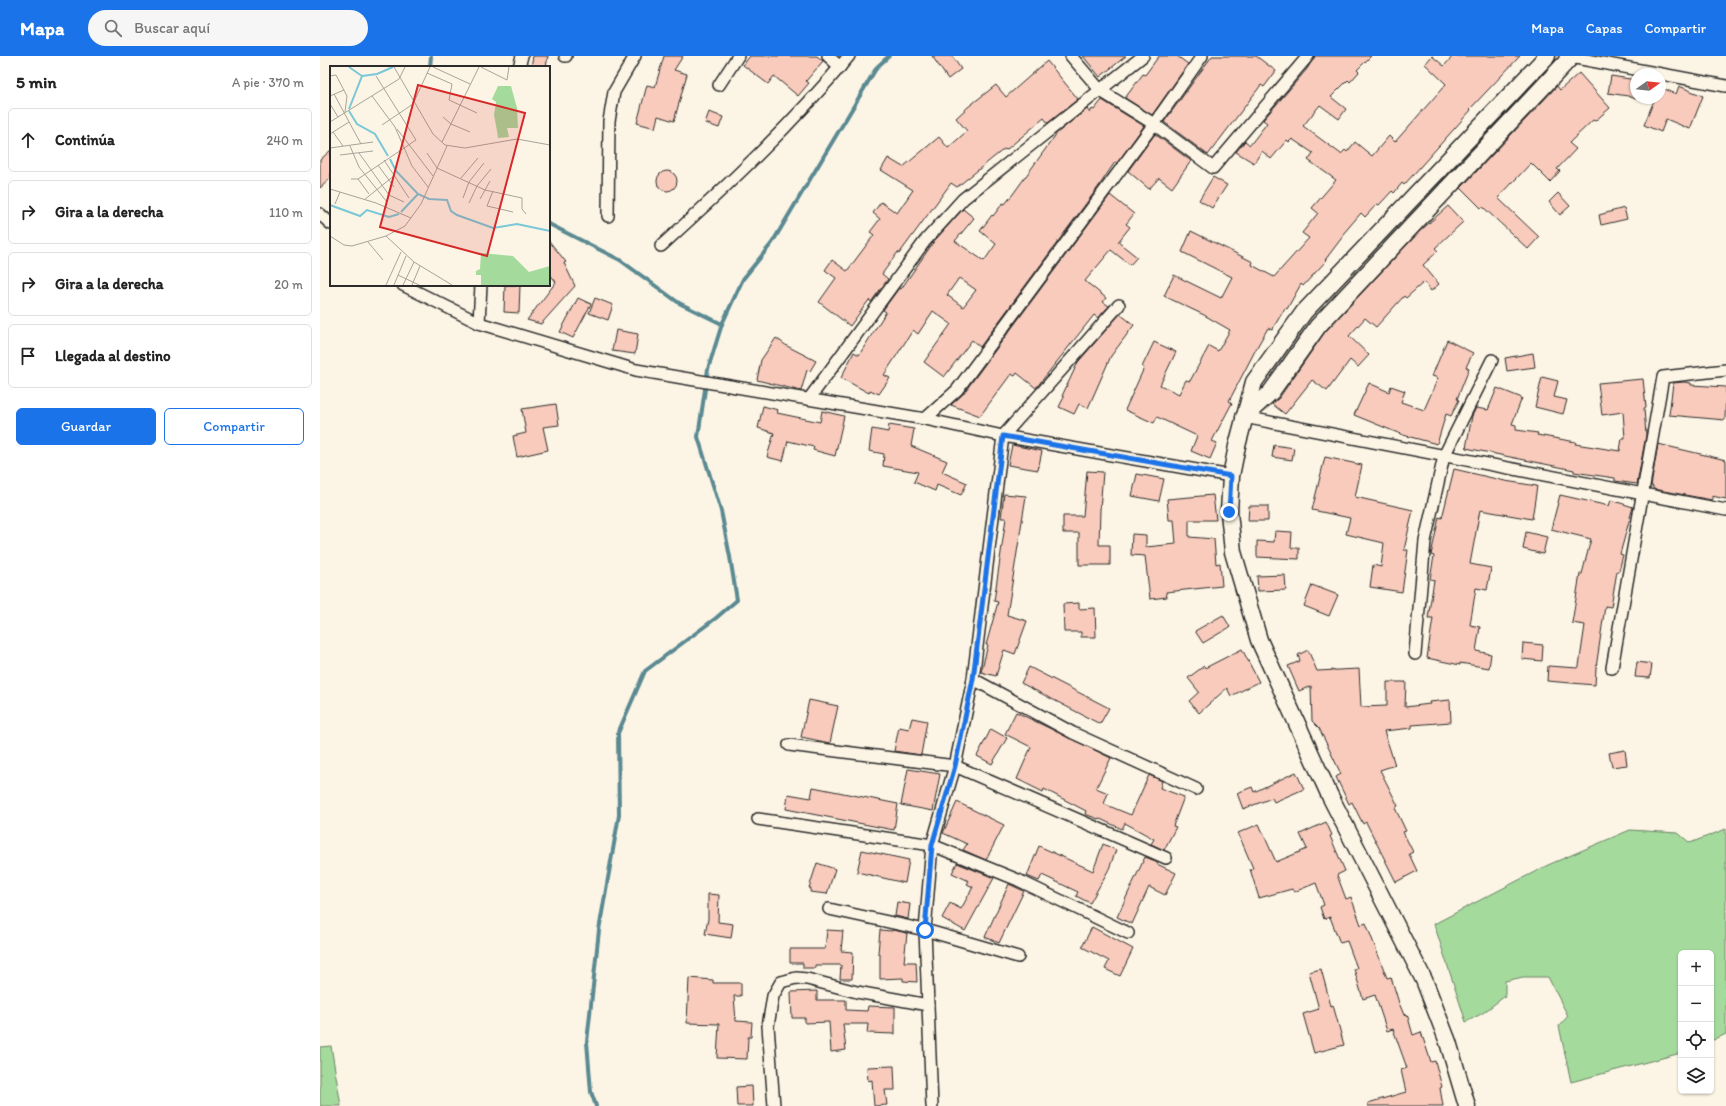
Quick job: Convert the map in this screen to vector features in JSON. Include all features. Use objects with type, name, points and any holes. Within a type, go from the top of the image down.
[{"type":"main road","points":[[1466,1106],[1448,1042],[1424,980],[1330,796],[1259,640],[1233,552],[1229,512],[1231,476],[1244,417],[1254,382],[1304,312],[1546,56]]},
{"type":"main road","points":[[1244,417],[1271,392],[1318,326],[1569,56]]},
{"type":"main road","points":[[1402,209],[1415,221]]},
{"type":"street","points":[[519,66],[522,56]]},
{"type":"street","points":[[608,216],[609,121],[614,92],[635,56]]},
{"type":"street","points":[[719,85],[738,56]]},
{"type":"street","points":[[828,56],[840,67]]},
{"type":"street","points":[[661,246],[724,189],[784,129],[849,56]]},
{"type":"street","points":[[1071,56],[1101,91],[1154,124],[1213,168],[1308,56]]},
{"type":"street","points":[[808,399],[925,241],[963,199],[1101,91],[1143,56]]},
{"type":"street","points":[[925,419],[957,390],[1154,124],[1202,56]]},
{"type":"street","points":[[1569,56],[1726,86]]},
{"type":"street","points":[[320,214],[330,223]]},
{"type":"street","points":[[405,286],[479,323],[636,370],[925,419],[1003,436],[1231,476]]},
{"type":"street","points":[[479,323],[481,286]]},
{"type":"street","points":[[932,1106],[925,930],[932,845],[955,766],[973,679],[1003,436],[1119,305]]},
{"type":"street","points":[[1415,654],[1425,541],[1444,456],[1492,360]]},
{"type":"street","points":[[1612,668],[1663,377],[1726,370]]},
{"type":"street","points":[[1244,417],[1726,510]]},
{"type":"street","points":[[973,679],[1073,733],[1196,789]]},
{"type":"street","points":[[789,745],[955,766],[1166,858]]},
{"type":"street","points":[[758,819],[932,845],[1018,880],[1128,933]]},
{"type":"street","points":[[829,909],[925,930],[1018,956]]},
{"type":"street","points":[[774,1106],[768,1026],[773,996],[781,982],[796,978],[807,979],[857,992],[928,1005]]},
{"type":"green space","points":[[1726,829],[1726,1034],[1714,1040],[1714,950],[1678,950],[1678,1054],[1571,1082],[1559,1026],[1568,1016],[1548,977],[1523,977],[1505,981],[1505,996],[1483,1013],[1466,1022],[1434,924],[1548,865],[1630,830],[1678,833],[1690,843]]},
{"type":"green space","points":[[331,1046],[341,1106],[320,1106],[320,1047]]},
{"type":"building","points":[[533,56],[548,56],[546,66],[531,66]]},
{"type":"building","points":[[664,56],[683,56],[674,70],[687,74],[674,121],[658,116],[655,128],[637,123],[647,85],[655,87]]},
{"type":"building","points":[[750,56],[817,56],[823,61],[806,81],[809,83],[798,96],[774,76],[768,84],[743,65]]},
{"type":"building","points":[[932,56],[952,56],[961,69],[948,79]]},
{"type":"building","points":[[1083,56],[1126,56],[1100,77]]},
{"type":"building","points":[[1159,56],[1177,56],[1188,64],[1152,115],[1125,98]]},
{"type":"building","points":[[1212,56],[1256,56],[1276,71],[1264,87],[1261,85],[1208,155],[1164,122]]},
{"type":"building","points":[[1315,56],[1371,56],[1357,70],[1359,72],[1350,82],[1348,80],[1331,97],[1346,109],[1339,119],[1320,105],[1303,126],[1341,154],[1345,150],[1347,152],[1355,142],[1372,156],[1389,136],[1395,142],[1446,84],[1425,64],[1432,56],[1444,66],[1453,56],[1520,56],[1470,109],[1471,110],[1404,185],[1402,183],[1394,193],[1392,191],[1365,217],[1361,213],[1343,234],[1344,235],[1325,260],[1326,261],[1303,286],[1301,284],[1287,309],[1285,308],[1272,330],[1268,328],[1257,347],[1229,401],[1232,403],[1212,441],[1217,443],[1210,459],[1191,451],[1197,436],[1157,417],[1154,423],[1125,410],[1144,368],[1142,367],[1154,342],[1176,352],[1160,385],[1179,394],[1186,380],[1190,381],[1209,346],[1218,351],[1230,330],[1204,315],[1164,296],[1174,275],[1221,298],[1232,277],[1182,252],[1191,231],[1253,262],[1252,265],[1274,277],[1309,238],[1302,233],[1318,213],[1312,208],[1336,180],[1308,160],[1313,153],[1292,139],[1289,142],[1287,140],[1271,159],[1262,151],[1254,163],[1236,152],[1245,141],[1250,145],[1267,123],[1263,120],[1307,69]]},
{"type":"building","points":[[1047,61],[1078,99],[1048,123],[1044,118],[1006,150],[1004,149],[957,187],[951,183],[899,254],[898,252],[882,274],[888,279],[871,302],[869,300],[850,326],[819,302],[836,278],[825,270],[832,260],[847,271],[874,235],[870,232],[880,219],[873,213],[881,202],[897,213],[913,190],[881,170],[888,158],[903,167],[939,137],[948,148],[967,131],[956,118],[968,107],[996,85],[1006,97]]},
{"type":"building","points":[[1579,73],[1610,108],[1595,121],[1593,120],[1569,143],[1576,149],[1557,169],[1560,171],[1550,182],[1531,163],[1498,198],[1539,237],[1528,249],[1483,207],[1481,208],[1461,188],[1557,86],[1560,90]]},
{"type":"building","points":[[1611,76],[1630,79],[1630,97],[1608,93]]},
{"type":"building","points":[[1679,86],[1703,96],[1690,129],[1666,119],[1661,132],[1644,125],[1653,104],[1666,104],[1666,90],[1676,94]]},
{"type":"building","points":[[1102,100],[1144,126],[1117,163],[1115,162],[1099,186],[980,347],[972,340],[944,377],[924,362],[951,324],[933,311],[918,334],[913,330],[884,375],[890,378],[879,394],[870,390],[869,393],[841,378],[854,352],[859,355],[886,312],[883,310],[899,288],[901,289],[935,240],[963,209],[974,218],[955,241],[984,261],[996,244],[980,231],[992,215],[993,216],[1003,203],[1005,204],[1013,194],[1057,133],[1087,109],[1090,113],[1092,109],[1094,110]],"holes":[[[959,278],[976,290],[963,307],[947,295]]]},
{"type":"building","points":[[709,112],[723,117],[719,128],[705,123]]},
{"type":"building","points":[[1155,134],[1191,161],[1172,188],[1159,178],[1149,189],[1128,171]]},
{"type":"building","points":[[330,151],[330,179],[320,188],[320,160]]},
{"type":"building","points":[[667,171],[674,174],[677,181],[674,188],[667,191],[660,188],[657,181],[660,174]]},
{"type":"building","points":[[1213,177],[1227,185],[1212,208],[1199,200]]},
{"type":"building","points":[[1558,193],[1570,206],[1560,215],[1549,202]]},
{"type":"building","points":[[1110,195],[1134,214],[1126,224],[1130,227],[1118,242],[1137,257],[1130,265],[1111,250],[1085,281],[1106,298],[1103,302],[1109,306],[1098,318],[1094,315],[1036,388],[1017,373],[1015,376],[1011,374],[980,416],[951,405],[963,394]]},
{"type":"building","points":[[1448,206],[1463,222],[1435,248],[1438,251],[1423,265],[1439,284],[1431,291],[1424,282],[1406,298],[1404,296],[1376,327],[1365,318],[1349,336],[1369,355],[1358,367],[1350,360],[1327,391],[1312,380],[1285,414],[1272,404],[1279,398],[1325,332],[1419,232]]},
{"type":"building","points":[[1624,208],[1627,219],[1601,225],[1599,215]]},
{"type":"building","points":[[550,242],[566,262],[564,263],[575,286],[541,324],[527,320],[556,282],[550,274]]},
{"type":"building","points":[[505,286],[520,286],[519,313],[504,312]]},
{"type":"building","points":[[578,298],[591,304],[573,338],[560,332]]},
{"type":"building","points":[[595,298],[613,305],[608,320],[589,313]]},
{"type":"building","points":[[1120,314],[1134,325],[1111,356],[1088,408],[1079,404],[1074,414],[1059,407],[1064,397],[1062,396],[1078,362]]},
{"type":"building","points":[[616,330],[638,334],[635,354],[612,351]]},
{"type":"building","points":[[776,338],[787,346],[816,361],[810,371],[807,370],[801,391],[757,380],[761,360]]},
{"type":"building","points":[[1447,340],[1473,353],[1466,367],[1469,369],[1457,399],[1459,400],[1451,416],[1446,414],[1437,444],[1403,435],[1354,415],[1369,383],[1389,392],[1391,386],[1405,391],[1401,402],[1424,410],[1438,378],[1432,376]]},
{"type":"building","points":[[1533,353],[1535,367],[1507,371],[1505,358]]},
{"type":"building","points":[[1542,377],[1558,381],[1554,397],[1567,400],[1563,414],[1535,407]]},
{"type":"building","points":[[1643,379],[1646,407],[1644,408],[1646,435],[1637,484],[1615,481],[1615,478],[1574,472],[1574,470],[1466,448],[1472,416],[1476,408],[1488,410],[1497,388],[1522,398],[1512,424],[1516,425],[1516,430],[1538,433],[1537,435],[1576,442],[1575,444],[1620,451],[1622,438],[1625,438],[1623,412],[1602,415],[1598,383]]},
{"type":"building","points":[[1673,383],[1691,383],[1691,385],[1726,387],[1725,420],[1669,415]]},
{"type":"building","points":[[556,404],[559,425],[543,427],[548,450],[517,457],[513,436],[526,433],[522,409]]},
{"type":"building","points":[[763,406],[778,410],[777,413],[820,422],[822,411],[844,416],[835,456],[813,450],[814,447],[788,441],[783,461],[767,457],[774,433],[758,428]]},
{"type":"building","points":[[889,425],[914,429],[911,446],[947,461],[942,472],[967,483],[961,495],[937,485],[935,491],[914,482],[918,472],[883,466],[884,454],[869,451],[872,429],[888,432]]},
{"type":"building","points":[[1658,444],[1726,460],[1726,499],[1712,496],[1712,500],[1653,489],[1653,486],[1651,486]]},
{"type":"building","points":[[1012,445],[1042,451],[1038,470],[1008,465]]},
{"type":"building","points":[[1274,445],[1294,448],[1292,460],[1272,457]]},
{"type":"building","points":[[1325,457],[1362,465],[1355,497],[1413,510],[1404,550],[1408,550],[1402,592],[1370,587],[1373,565],[1381,567],[1384,543],[1346,534],[1350,518],[1312,510]]},
{"type":"building","points":[[1454,469],[1505,481],[1537,486],[1532,519],[1480,510],[1470,564],[1491,568],[1487,590],[1476,588],[1470,625],[1480,627],[1476,651],[1491,654],[1489,668],[1460,663],[1460,665],[1427,658],[1433,618],[1428,618],[1434,580],[1430,579],[1434,556],[1431,555],[1439,517],[1442,518]]},
{"type":"building","points":[[1087,471],[1103,472],[1099,545],[1110,545],[1110,565],[1079,565],[1079,533],[1063,533],[1063,516],[1083,516]]},
{"type":"building","points":[[1137,474],[1164,479],[1159,501],[1132,496]]},
{"type":"building","points":[[1004,494],[1026,496],[1007,615],[1027,621],[1015,654],[1004,650],[996,676],[981,672],[988,645],[986,645],[998,602],[994,601],[1006,518],[1001,518]]},
{"type":"building","points":[[1213,495],[1216,520],[1189,520],[1189,537],[1214,539],[1216,564],[1220,563],[1222,586],[1166,592],[1167,597],[1150,599],[1145,556],[1131,555],[1132,534],[1146,535],[1146,547],[1176,544],[1174,520],[1169,520],[1167,499]]},
{"type":"building","points":[[1560,495],[1609,506],[1611,500],[1633,507],[1620,554],[1623,555],[1619,571],[1617,571],[1611,607],[1605,606],[1595,685],[1547,681],[1548,666],[1578,668],[1585,625],[1572,623],[1580,574],[1582,574],[1591,539],[1551,529]]},
{"type":"building","points":[[1249,506],[1268,506],[1268,521],[1248,521]]},
{"type":"building","points":[[1275,531],[1292,532],[1291,548],[1299,548],[1299,559],[1257,557],[1257,541],[1274,542]]},
{"type":"building","points":[[1526,532],[1547,537],[1543,554],[1523,549]]},
{"type":"building","points":[[1285,575],[1286,590],[1258,591],[1257,576]]},
{"type":"building","points":[[1312,585],[1338,595],[1329,616],[1304,606]]},
{"type":"building","points":[[1079,603],[1079,609],[1095,608],[1096,637],[1081,637],[1081,632],[1064,632],[1063,604]]},
{"type":"building","points":[[1223,615],[1230,627],[1203,643],[1195,631]]},
{"type":"building","points":[[1523,643],[1543,645],[1542,661],[1522,659]]},
{"type":"building","points":[[1242,649],[1259,682],[1231,696],[1227,688],[1199,713],[1189,701],[1199,692],[1188,678],[1204,666],[1205,668]]},
{"type":"building","points":[[1308,650],[1317,671],[1359,669],[1361,707],[1387,706],[1387,682],[1406,682],[1405,707],[1430,704],[1429,702],[1450,700],[1451,722],[1412,725],[1412,728],[1384,731],[1395,765],[1380,770],[1398,806],[1395,808],[1406,831],[1403,832],[1413,852],[1409,854],[1417,871],[1396,882],[1366,822],[1363,824],[1352,802],[1349,804],[1336,777],[1341,774],[1319,728],[1312,721],[1311,686],[1299,691],[1288,666],[1300,661],[1298,655]]},
{"type":"building","points":[[1637,662],[1652,664],[1650,678],[1635,677]]},
{"type":"building","points":[[1029,667],[1109,708],[1100,724],[1021,683]]},
{"type":"building","points":[[809,700],[838,706],[830,743],[801,737]]},
{"type":"building","points":[[1016,712],[1111,758],[1096,788],[1108,793],[1104,804],[1131,815],[1149,775],[1162,781],[1160,788],[1184,797],[1173,826],[1176,827],[1164,850],[1151,844],[1154,839],[1125,823],[1122,829],[1085,814],[1086,811],[1044,789],[1043,792],[1017,779],[1031,747],[1005,734]]},
{"type":"building","points":[[912,718],[927,721],[921,755],[894,751],[899,727],[909,729]]},
{"type":"building","points":[[991,729],[1007,738],[992,764],[977,756]]},
{"type":"building","points":[[1625,750],[1627,765],[1612,767],[1609,753]]},
{"type":"building","points":[[908,769],[940,774],[933,811],[901,805]]},
{"type":"building","points":[[1296,772],[1304,789],[1274,802],[1272,798],[1243,809],[1237,793],[1252,787],[1254,792]]},
{"type":"building","points":[[813,787],[898,804],[894,830],[786,809],[788,794],[811,798]]},
{"type":"building","points":[[957,802],[1004,825],[986,860],[963,850],[967,844],[943,833]]},
{"type":"building","points":[[1326,822],[1332,835],[1330,836],[1345,871],[1337,875],[1346,899],[1351,897],[1361,925],[1366,923],[1387,978],[1391,977],[1404,1015],[1407,1014],[1413,1035],[1421,1032],[1431,1062],[1435,1061],[1442,1087],[1440,1088],[1443,1106],[1368,1106],[1368,1103],[1406,1092],[1401,1070],[1407,1068],[1393,1029],[1387,1031],[1375,995],[1363,999],[1354,969],[1357,968],[1347,941],[1340,943],[1330,917],[1324,919],[1320,907],[1324,905],[1316,883],[1294,892],[1292,889],[1259,898],[1250,869],[1253,868],[1238,833],[1259,824],[1276,862],[1307,849],[1300,834]]},
{"type":"building","points":[[1103,844],[1116,850],[1109,869],[1090,903],[1076,896],[1078,892],[1042,875],[1039,881],[1027,876],[1039,846],[1093,871]]},
{"type":"building","points":[[862,850],[909,860],[905,883],[857,872]]},
{"type":"building","points":[[1145,857],[1158,862],[1157,864],[1176,873],[1165,895],[1149,887],[1132,924],[1117,917]]},
{"type":"building","points":[[817,863],[835,869],[827,894],[810,892],[811,888],[809,888]]},
{"type":"building","points":[[957,863],[994,878],[965,931],[942,918],[950,903],[961,909],[973,887],[967,884],[969,881],[952,873]]},
{"type":"building","points":[[1009,884],[1024,891],[999,943],[985,937]]},
{"type":"building","points":[[708,894],[719,895],[718,922],[733,924],[731,938],[705,934],[708,919]]},
{"type":"building","points":[[897,902],[910,904],[908,919],[895,916]]},
{"type":"building","points":[[1092,927],[1133,949],[1120,976],[1105,969],[1109,961],[1082,947]]},
{"type":"building","points":[[827,930],[843,931],[841,951],[853,952],[852,979],[840,979],[841,965],[815,965],[815,968],[803,968],[803,963],[790,963],[790,949],[825,949]]},
{"type":"building","points":[[880,930],[893,930],[907,933],[904,962],[916,962],[917,982],[903,981],[903,978],[880,979],[880,953],[878,953]]},
{"type":"building","points":[[1321,969],[1344,1045],[1314,1053],[1303,1014],[1319,1009],[1309,972]]},
{"type":"building","points":[[689,978],[713,980],[713,983],[741,983],[741,996],[734,996],[736,1021],[752,1022],[751,1037],[748,1037],[747,1059],[717,1058],[719,1024],[687,1023]]},
{"type":"building","points":[[817,991],[817,1000],[846,1000],[846,1010],[867,1011],[868,1006],[895,1007],[895,1034],[867,1033],[868,1024],[843,1024],[846,1050],[831,1052],[829,1022],[805,1023],[805,1018],[792,1018],[791,992]]},
{"type":"building","points":[[894,1066],[895,1090],[885,1090],[887,1105],[874,1106],[872,1080],[868,1081],[867,1067]]},
{"type":"building","points":[[752,1086],[753,1106],[737,1106],[736,1087]]},
{"type":"waterway","points":[[430,66],[431,56]]},
{"type":"waterway","points":[[596,1106],[591,1092],[587,1042],[599,930],[619,815],[618,733],[645,671],[716,618],[737,600],[721,511],[698,437],[708,369],[722,324],[743,279],[772,243],[877,67],[889,56]]},
{"type":"waterway","points":[[550,225],[620,260],[679,303],[722,324]]},
{"type":"route","points":[[925,930],[932,845],[955,766],[973,679],[1003,436],[1231,476],[1229,512]]}]
